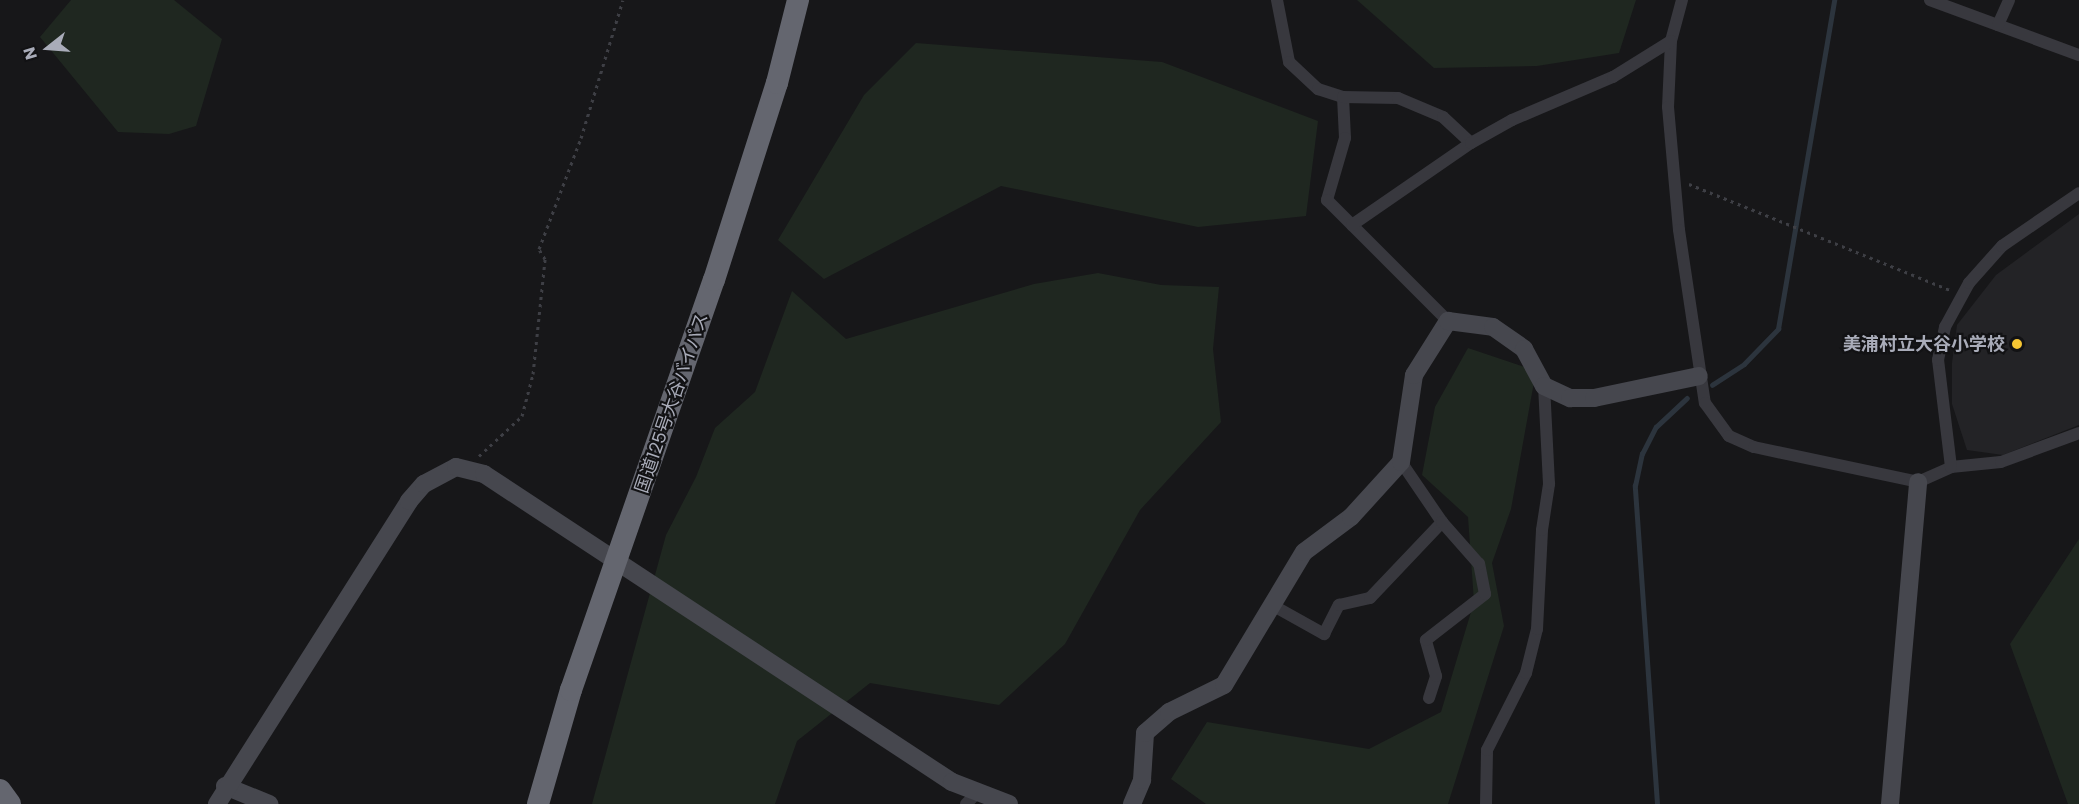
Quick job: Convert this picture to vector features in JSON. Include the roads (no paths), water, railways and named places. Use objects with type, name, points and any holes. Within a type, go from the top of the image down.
[{"type":"highway","name":"国道125号大谷バイパス","points":[[538,804],[571,690],[714,280],[777,83],[798,0]]},
{"type":"highway","points":[[0,790],[10,804]]},
{"type":"street","points":[[1277,0],[1289,62],[1318,88],[1344,97],[1398,98],[1443,117],[1471,143]]},
{"type":"street","points":[[1682,0],[1671,41],[1668,107],[1674,178],[1699,376],[1705,403],[1729,436],[1754,447],[1918,482],[1951,467],[2001,462],[2079,433]]},
{"type":"street","points":[[1930,0],[2079,55]]},
{"type":"street","points":[[1998,25],[2009,0]]},
{"type":"street","points":[[1352,225],[1471,143],[1512,120],[1612,77],[1671,41]]},
{"type":"street","points":[[1344,97],[1345,138],[1327,200],[1448,321],[1493,327],[1524,349],[1544,386],[1549,484],[1542,530],[1537,629],[1526,673],[1487,750],[1486,804]]},
{"type":"street","points":[[1951,467],[1938,360],[1945,327],[1962,295],[2002,246],[2079,193]]},
{"type":"street","points":[[1132,804],[1142,780],[1145,733],[1169,712],[1224,685],[1304,552],[1351,517],[1401,462],[1414,375],[1448,321]]},
{"type":"street","points":[[1544,386],[1570,398],[1594,398],[1699,376]]},
{"type":"street","points":[[1401,462],[1442,522],[1479,564],[1485,594],[1426,640],[1436,676],[1429,698]]},
{"type":"street","points":[[217,804],[225,786],[412,496],[440,474],[456,467],[484,474],[952,782],[972,798],[1009,804]]},
{"type":"street","points":[[1890,804],[1918,482]]},
{"type":"street","points":[[1272,605],[1324,634],[1339,605],[1370,598],[1442,522]]},
{"type":"street","points":[[225,786],[269,804]]},
{"type":"waterway","points":[[1712,385],[1744,364],[1778,329],[1834,0]]},
{"type":"waterway","points":[[1657,804],[1635,486],[1642,454],[1656,427],[1687,398]]},
{"type":"place","name":"美浦村立大谷小学校","points":[[2017,344]]}]
